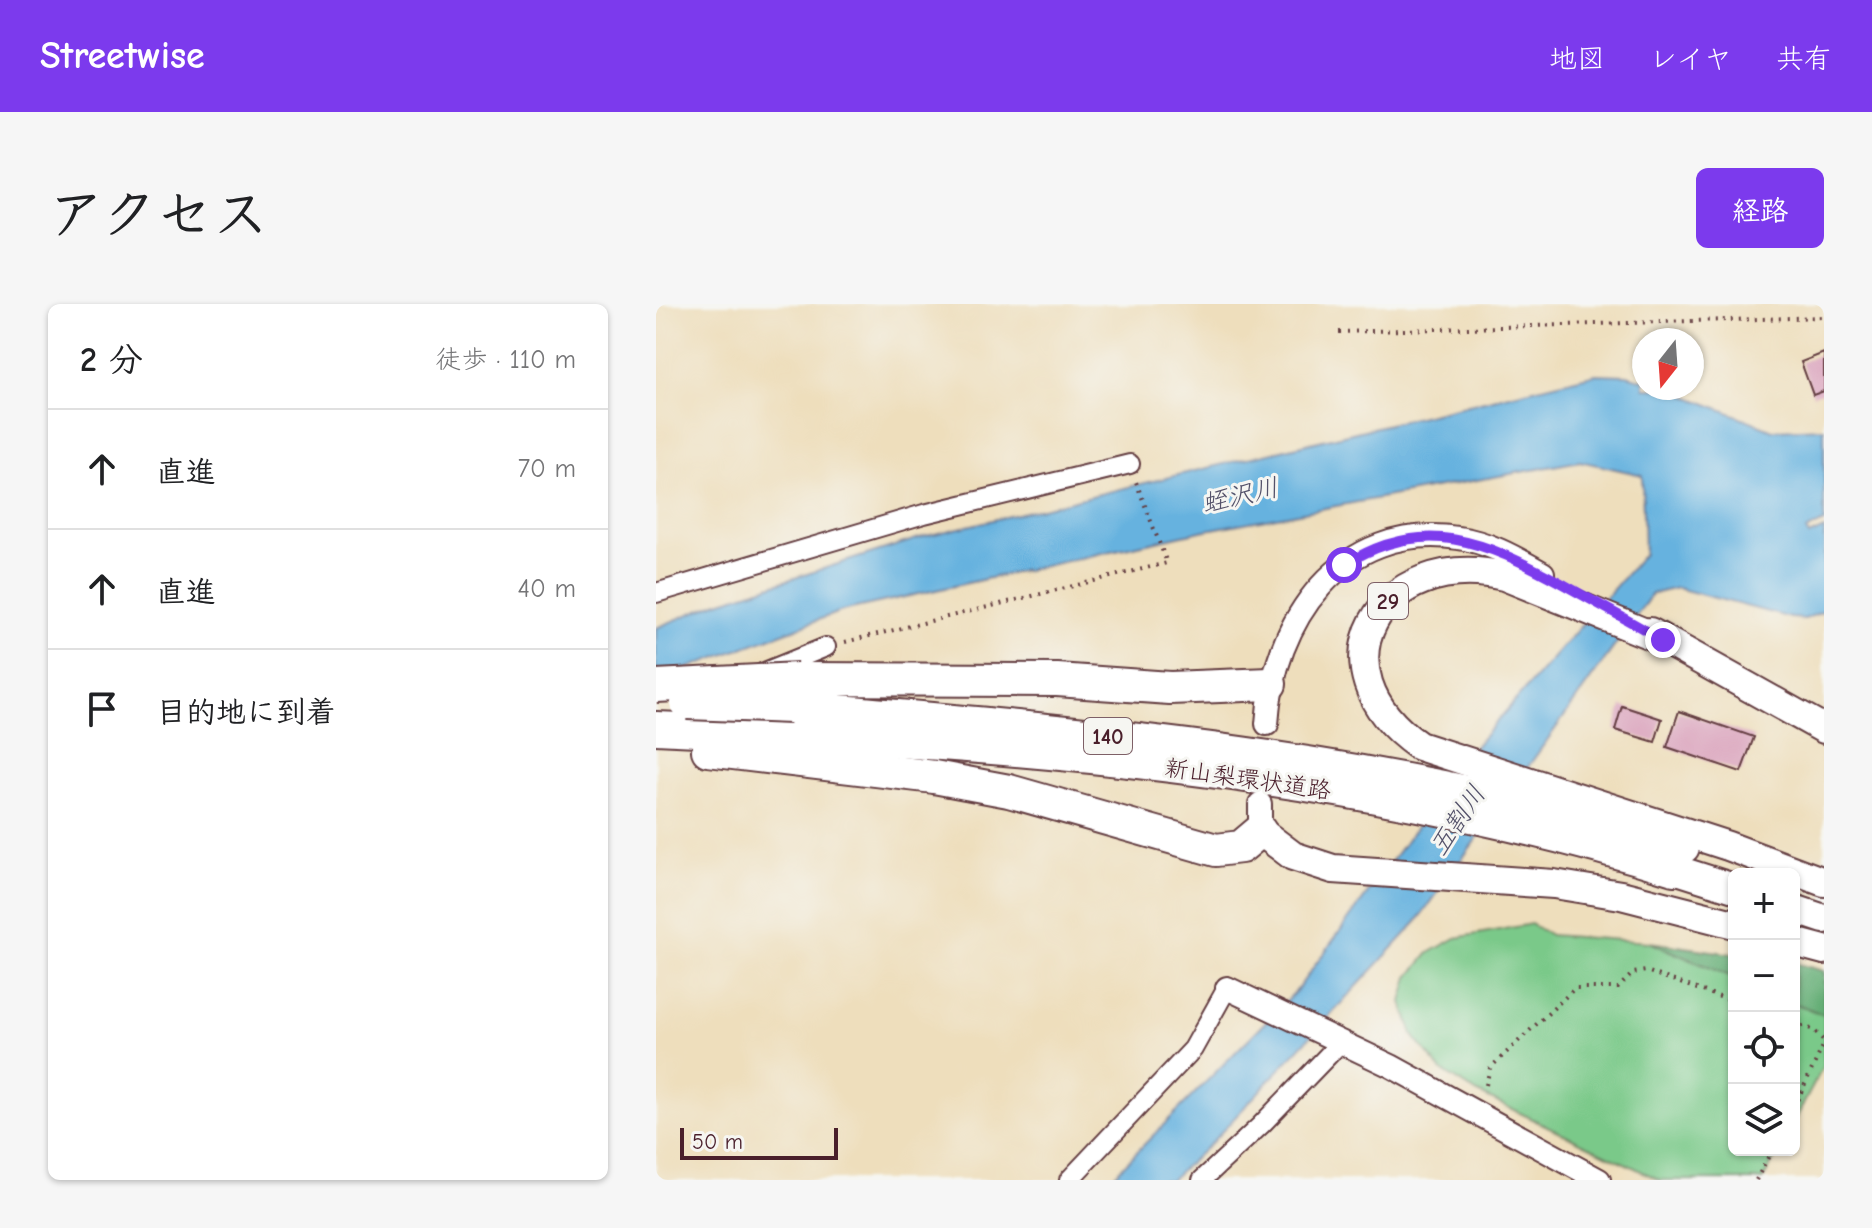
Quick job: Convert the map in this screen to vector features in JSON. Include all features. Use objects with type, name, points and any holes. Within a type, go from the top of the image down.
[{"type":"highway","points":[[656,744],[787,720],[954,678],[1170,688],[1270,684]]},
{"type":"highway","points":[[656,686],[787,720],[934,777],[1009,791],[1216,850],[1241,847],[1260,818]]},
{"type":"highway","name":"新山梨環状道路","points":[[656,702],[787,720],[1212,748],[1416,792],[1525,804]]},
{"type":"highway","name":"新山梨環状道路","points":[[656,728],[787,720]]},
{"type":"highway","name":"140","points":[[1525,804],[1678,858]]},
{"type":"main road","name":"29","points":[[1578,598],[1504,576],[1460,570],[1422,578],[1391,597],[1380,611],[1367,647],[1366,682],[1372,700],[1399,732],[1525,804],[1728,846],[1824,882]]},
{"type":"main road","name":"29","points":[[1543,573],[1578,598],[1663,640],[1824,729]]},
{"type":"main road","points":[[1260,818],[1293,856],[1333,869],[1473,876],[1621,895],[1728,922]]},
{"type":"main road","points":[[1678,858],[1734,868]]},
{"type":"main road","points":[[1678,858],[1728,885]]},
{"type":"main road","points":[[1800,885],[1824,893]]},
{"type":"main road","points":[[1800,911],[1824,919]]},
{"type":"main road","points":[[1800,944],[1824,950]]},
{"type":"street","points":[[656,593],[924,514],[1130,464]]},
{"type":"street","points":[[1267,724],[1270,684],[1295,619],[1327,577],[1362,553],[1386,544],[1457,537],[1506,553],[1543,573]]},
{"type":"street","points":[[656,721],[826,647]]},
{"type":"street","points":[[1069,1180],[1193,1049],[1227,988],[1336,1039],[1599,1180]]},
{"type":"street","points":[[1202,1180],[1261,1125],[1336,1039]]},
{"type":"path","points":[[1339,332],[1824,317]]},
{"type":"path","points":[[826,647],[1167,563],[1130,464]]},
{"type":"path","points":[[1486,1085],[1490,1068],[1575,988],[1618,988],[1633,973],[1646,971],[1728,1000]]},
{"type":"path","points":[[1800,1025],[1814,1030],[1824,1043],[1800,1094]]},
{"type":"path","points":[[1756,1180],[1769,1156]]},
{"type":"green space","points":[[1531,924],[1550,935],[1649,942],[1728,974],[1728,1156],[1776,1156],[1763,1180],[1660,1180],[1476,1092],[1441,1070],[1414,1037],[1402,1002],[1409,977],[1429,953],[1456,938]]},
{"type":"green space","points":[[1649,942],[1728,953],[1728,975]]},
{"type":"green space","points":[[1800,965],[1824,971],[1824,1015],[1800,1005]]},
{"type":"green space","points":[[1800,1001],[1824,1011],[1824,1065],[1800,1111]]},
{"type":"water","points":[[1596,374],[1632,376],[1632,400],[1697,400],[1773,430],[1824,428],[1824,522],[1806,531],[1809,536],[1824,529],[1824,611],[1805,619],[1791,618],[1677,588],[1652,594],[1416,923],[1211,1143],[1170,1180],[1109,1180],[1296,991],[1478,743],[1644,554],[1642,475],[1580,461],[1201,531],[842,611],[656,680],[656,628],[716,603],[926,536]]},
{"type":"building","points":[[1824,353],[1824,391],[1813,395],[1801,362]]},
{"type":"building","points":[[1622,706],[1662,719],[1655,742],[1615,730]]},
{"type":"building","points":[[1679,711],[1754,737],[1741,772],[1667,747]]},
{"type":"route","points":[[1344,565],[1362,553],[1386,544],[1457,537],[1506,553],[1663,640]]},
{"type":"water label","name":"蛭沢川","points":[[1240,495]]},
{"type":"water label","name":"五割川","points":[[1457,820]]}]
